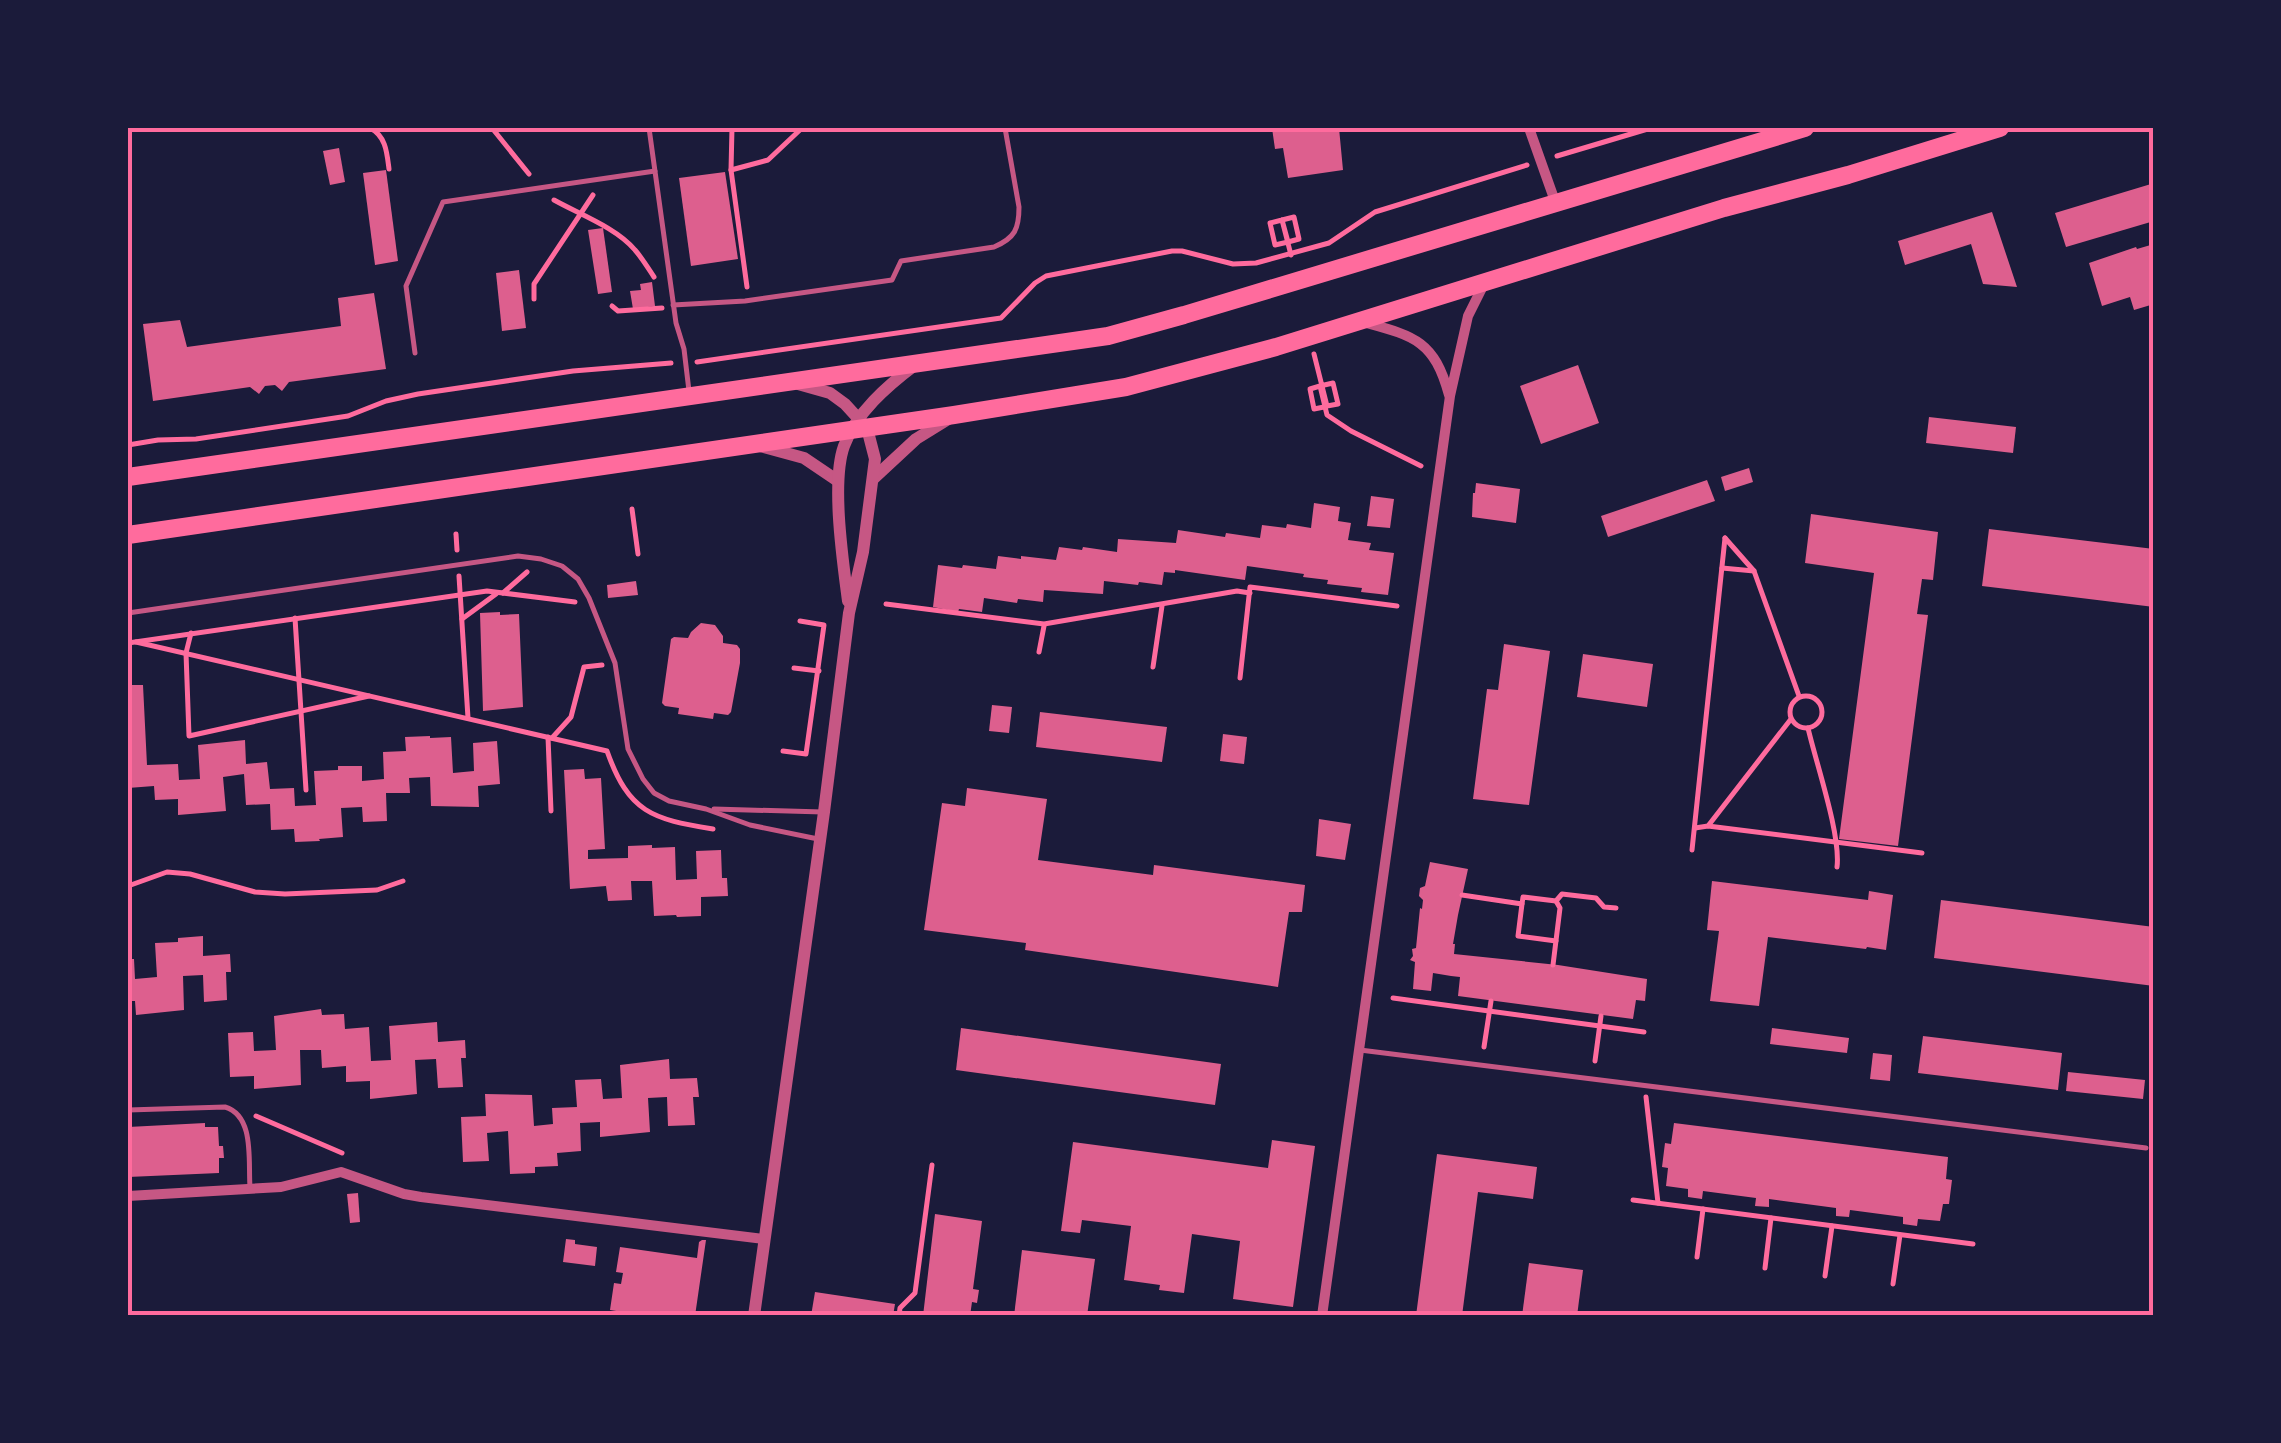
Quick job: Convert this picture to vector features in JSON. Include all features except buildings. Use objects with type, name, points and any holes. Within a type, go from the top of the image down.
[{"type":"main road","points":[[128,477],[1108,336],[1805,128]]},
{"type":"main road","points":[[128,535],[753,444],[859,425],[954,415],[1126,386],[1219,363],[2000,128]]},
{"type":"street","points":[[1529,128],[1556,204]]},
{"type":"street","points":[[1322,1316],[1450,396],[1468,316],[1484,282]]},
{"type":"street","points":[[1359,321],[1398,332],[1432,352],[1450,396]]},
{"type":"street","points":[[849,613],[838,481],[843,447],[898,378],[917,364]]},
{"type":"street","points":[[754,1316],[849,613],[864,552],[875,460],[844,404],[810,386],[787,382]]},
{"type":"street","points":[[874,478],[916,439],[954,415]]},
{"type":"street","points":[[753,444],[804,458],[838,481]]},
{"type":"street","points":[[128,1196],[280,1188],[341,1172],[421,1197],[764,1239]]},
{"type":"lane","points":[[648,128],[689,395]]},
{"type":"lane","points":[[673,305],[748,300],[892,280],[901,261],[994,247],[1008,241],[1019,220],[1005,128]]},
{"type":"lane","points":[[415,353],[406,286],[443,202],[654,171]]},
{"type":"lane","points":[[128,612],[518,556],[562,566],[578,579],[615,663],[628,749],[654,793],[750,825],[820,840]]},
{"type":"lane","points":[[706,809],[824,812]]},
{"type":"lane","points":[[1360,1050],[2146,1148]]},
{"type":"lane","points":[[128,1110],[233,1110],[246,1124],[250,1190]]},
{"type":"path","points":[[370,128],[385,144],[389,169]]},
{"type":"path","points":[[492,128],[550,197],[594,223],[603,224],[634,248],[673,305],[627,312],[618,312],[612,306]]},
{"type":"path","points":[[732,128],[731,170],[748,300]]},
{"type":"path","points":[[731,170],[768,160],[802,128]]},
{"type":"path","points":[[1553,158],[1651,128]]},
{"type":"path","points":[[128,445],[348,416],[397,398],[572,371],[730,358],[1001,318],[1046,276],[1172,251],[1233,264],[1256,264],[1329,243],[1375,212],[1527,165]]},
{"type":"path","points":[[534,300],[534,284],[605,178]]},
{"type":"path","points":[[1294,217],[1300,239],[1288,242],[1275,245],[1270,223],[1294,217]]},
{"type":"path","points":[[1282,220],[1288,242]]},
{"type":"path","points":[[1333,383],[1338,404],[1314,409],[1310,389],[1321,386],[1333,383]]},
{"type":"path","points":[[1321,386],[1327,415],[1351,432],[1421,466]]},
{"type":"path","points":[[632,510],[638,554]]},
{"type":"path","points":[[456,534],[468,718]]},
{"type":"path","points":[[1692,850],[1726,538],[1754,570],[1799,696]]},
{"type":"path","points":[[462,618],[542,560]]},
{"type":"path","points":[[1722,568],[1754,570]]},
{"type":"path","points":[[1240,678],[1250,587],[1397,606]]},
{"type":"path","points":[[132,643],[487,591],[576,602],[588,598]]},
{"type":"path","points":[[886,604],[1044,624],[1237,591],[1250,593]]},
{"type":"path","points":[[1153,667],[1162,604]]},
{"type":"path","points":[[294,618],[306,790]]},
{"type":"path","points":[[783,751],[806,754],[819,670],[824,625],[800,621]]},
{"type":"path","points":[[1039,652],[1044,624]]},
{"type":"path","points":[[191,633],[186,652],[189,736],[372,695]]},
{"type":"path","points":[[132,643],[186,652],[607,751],[629,796],[656,817],[714,829]]},
{"type":"path","points":[[551,811],[550,737],[572,716],[584,668],[615,663]]},
{"type":"path","points":[[794,668],[819,670]]},
{"type":"path","points":[[1708,826],[1791,719],[1791,704],[1799,696],[1816,698],[1823,712],[1816,724],[1808,728],[1791,719]]},
{"type":"path","points":[[1808,728],[1835,842],[1837,868]]},
{"type":"path","points":[[1695,828],[1708,826],[1922,853]]},
{"type":"path","points":[[128,886],[167,872],[190,874],[255,892],[286,894],[377,890],[402,882]]},
{"type":"path","points":[[1556,901],[1562,894],[1596,898],[1604,907],[1616,908]]},
{"type":"path","points":[[1462,895],[1522,904]]},
{"type":"path","points":[[1556,901],[1523,897],[1518,936],[1556,941]]},
{"type":"path","points":[[1553,965],[1560,908],[1556,901]]},
{"type":"path","points":[[1394,998],[1644,1032]]},
{"type":"path","points":[[1484,1047],[1491,1002]]},
{"type":"path","points":[[1595,1061],[1601,1016]]},
{"type":"path","points":[[1646,1096],[1658,1203]]},
{"type":"path","points":[[256,1116],[345,1154]]},
{"type":"path","points":[[899,1316],[900,1308],[915,1292],[932,1165]]},
{"type":"path","points":[[1693,1208],[1694,1198]]},
{"type":"path","points":[[1634,1200],[1973,1244]]},
{"type":"path","points":[[1761,1216],[1762,1206]]},
{"type":"path","points":[[1696,1257],[1703,1209]]},
{"type":"path","points":[[1842,1216],[1842,1227]]},
{"type":"path","points":[[1765,1268],[1772,1218]]},
{"type":"path","points":[[1908,1236],[1910,1225]]},
{"type":"path","points":[[1825,1276],[1832,1226]]},
{"type":"path","points":[[1893,1284],[1900,1234]]}]
